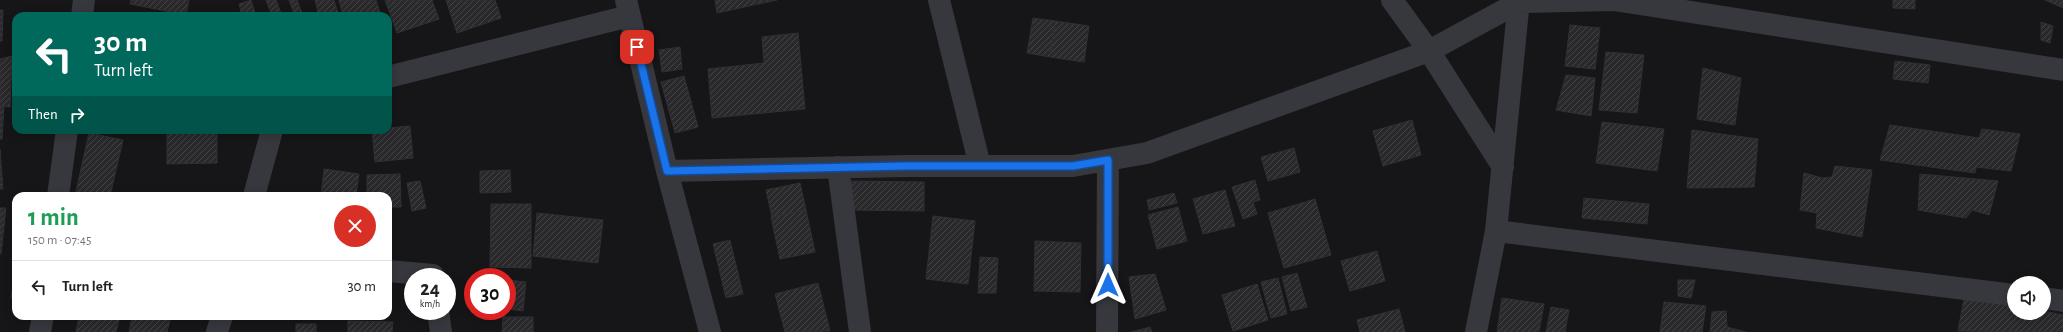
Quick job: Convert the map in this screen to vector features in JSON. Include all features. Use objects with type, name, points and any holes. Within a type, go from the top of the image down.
[{"type":"street","points":[[82,12],[84,0]]},
{"type":"street","points":[[939,0],[980,166]]},
{"type":"street","points":[[1392,0],[1429,51],[1503,167]]},
{"type":"street","points":[[667,171],[838,167],[1073,166],[1147,153],[1429,51],[1519,1],[1614,0],[2063,70]]},
{"type":"street","points":[[1476,332],[1496,231],[1519,1]]},
{"type":"street","points":[[392,75],[628,8],[667,171],[710,332]]},
{"type":"street","points":[[59,192],[66,134]]},
{"type":"street","points":[[255,192],[271,134]]},
{"type":"street","points":[[1107,332],[1108,160]]},
{"type":"street","points":[[838,167],[860,332]]},
{"type":"street","points":[[1496,231],[2007,294]]},
{"type":"street","points":[[392,271],[404,272]]},
{"type":"street","points":[[2051,299],[2063,301]]},
{"type":"street","points":[[40,332],[42,320]]},
{"type":"street","points":[[217,332],[221,320]]},
{"type":"street","points":[[439,320],[441,332]]},
{"type":"building","points":[[131,0],[189,0],[187,12],[171,12],[130,4]]},
{"type":"building","points":[[251,0],[255,12],[241,12],[239,4]]},
{"type":"building","points":[[266,0],[276,0],[280,12],[270,12]]},
{"type":"building","points":[[289,0],[297,0],[302,12],[294,12]]},
{"type":"building","points":[[315,0],[334,0],[338,12],[318,12]]},
{"type":"building","points":[[339,0],[376,0],[380,12],[342,12]]},
{"type":"building","points":[[385,0],[432,0],[439,19],[397,33],[392,19],[392,12],[389,12]]},
{"type":"building","points":[[446,0],[495,0],[501,18],[457,33]]},
{"type":"building","points":[[715,0],[777,0],[717,13]]},
{"type":"building","points":[[1893,0],[1915,0],[1915,9],[1893,8]]},
{"type":"building","points":[[2045,0],[2063,0],[2063,8]]},
{"type":"building","points":[[0,10],[3,10],[2,41],[0,41]]},
{"type":"building","points":[[1033,18],[1055,21],[1050,57],[1027,53]]},
{"type":"building","points":[[1055,21],[1089,26],[1084,62],[1050,57]]},
{"type":"building","points":[[2041,22],[2053,26],[2050,43],[2041,40]]},
{"type":"building","points":[[1570,25],[1600,28],[1595,69],[1565,66]]},
{"type":"building","points":[[798,33],[805,109],[712,118],[708,69],[764,63],[762,37]]},
{"type":"building","points":[[680,47],[682,69],[662,72],[659,50]]},
{"type":"building","points":[[1606,52],[1644,55],[1637,113],[1599,110]]},
{"type":"building","points":[[12,56],[10,107],[0,106],[0,59]]},
{"type":"building","points":[[1895,61],[1930,65],[1928,83],[1893,79]]},
{"type":"building","points":[[1703,68],[1741,78],[1735,125],[1697,119]]},
{"type":"building","points":[[1566,75],[1595,78],[1591,116],[1556,110]]},
{"type":"building","points":[[684,76],[698,127],[675,133],[661,82]]},
{"type":"building","points":[[0,106],[4,106],[2,139],[0,139]]},
{"type":"building","points":[[1412,120],[1421,155],[1383,166],[1373,131]]},
{"type":"building","points":[[1602,122],[1664,129],[1657,171],[1596,163]]},
{"type":"building","points":[[1890,125],[1979,138],[1982,129],[2020,134],[2011,171],[1976,167],[1975,173],[1880,160]]},
{"type":"building","points":[[410,126],[413,158],[375,162],[372,134],[392,134],[392,128]]},
{"type":"building","points":[[1692,130],[1758,139],[1754,187],[1687,188]]},
{"type":"building","points":[[89,134],[123,140],[111,192],[76,192]]},
{"type":"building","points":[[167,134],[217,134],[217,163],[167,164]]},
{"type":"building","points":[[1294,148],[1300,172],[1268,181],[1261,157]]},
{"type":"building","points":[[0,149],[3,189],[0,189]]},
{"type":"building","points":[[1835,166],[1872,170],[1862,237],[1816,228],[1817,213],[1800,210],[1804,173],[1822,178],[1832,177]]},
{"type":"building","points":[[324,169],[359,174],[357,192],[321,192]]},
{"type":"building","points":[[510,170],[511,192],[480,193],[480,171]]},
{"type":"building","points":[[400,174],[401,207],[392,207],[392,192],[367,192],[367,175]]},
{"type":"building","points":[[1920,174],[1998,181],[1989,215],[1972,210],[1966,218],[1918,210]]},
{"type":"building","points":[[1255,180],[1260,200],[1253,202],[1257,214],[1243,219],[1232,187]]},
{"type":"building","points":[[420,181],[426,208],[412,211],[407,183]]},
{"type":"building","points":[[851,181],[924,182],[924,211],[850,210]]},
{"type":"building","points":[[800,183],[806,210],[772,217],[766,190]]},
{"type":"building","points":[[1225,190],[1235,226],[1203,234],[1193,199]]},
{"type":"building","points":[[1174,193],[1177,203],[1149,210],[1147,200]]},
{"type":"building","points":[[1584,198],[1649,204],[1647,224],[1582,218]]},
{"type":"building","points":[[1315,199],[1331,255],[1284,268],[1268,213]]},
{"type":"building","points":[[491,204],[531,204],[531,268],[490,267]]},
{"type":"building","points":[[1178,207],[1187,241],[1157,249],[1148,215]]},
{"type":"building","points":[[0,208],[6,208],[1,254],[0,254]]},
{"type":"building","points":[[806,210],[815,252],[780,259],[771,217]]},
{"type":"building","points":[[537,213],[603,220],[598,263],[533,256]]},
{"type":"building","points":[[933,216],[975,221],[968,284],[926,279]]},
{"type":"building","points":[[730,240],[743,294],[726,298],[713,244]]},
{"type":"building","points":[[1035,241],[1081,243],[1080,292],[1034,291]]},
{"type":"building","points":[[1377,251],[1385,281],[1350,291],[1341,261]]},
{"type":"building","points":[[980,257],[998,258],[996,293],[978,293]]},
{"type":"building","points":[[1297,273],[1307,307],[1291,311],[1282,277]]},
{"type":"building","points":[[1155,274],[1166,310],[1135,319],[1129,277]]},
{"type":"building","points":[[1278,278],[1287,314],[1271,318],[1261,282]]},
{"type":"building","points":[[1678,280],[1695,280],[1691,298],[1678,296]]},
{"type":"building","points":[[516,281],[526,282],[523,311],[516,310]]},
{"type":"building","points":[[818,283],[830,331],[785,332],[775,294]]},
{"type":"building","points":[[1257,284],[1268,320],[1233,331],[1222,295]]},
{"type":"building","points":[[1965,293],[2007,302],[2007,320],[2051,320],[2051,312],[2063,315],[2063,332],[1958,331]]},
{"type":"building","points":[[1502,298],[1544,304],[1539,332],[1497,332]]},
{"type":"building","points":[[1664,302],[1706,306],[1702,332],[1660,332]]},
{"type":"building","points":[[1551,307],[1569,310],[1565,332],[1546,332]]},
{"type":"building","points":[[1399,309],[1405,332],[1360,332],[1357,320]]},
{"type":"building","points":[[1726,311],[1727,327],[1746,332],[1710,332],[1712,312]]},
{"type":"building","points":[[516,317],[533,317],[533,332],[502,332],[503,320],[516,320]]},
{"type":"building","points":[[78,320],[119,320],[116,332],[76,332]]},
{"type":"building","points":[[131,320],[170,320],[167,332],[129,332]]},
{"type":"building","points":[[348,321],[393,322],[392,332],[348,332]]},
{"type":"building","points":[[296,324],[316,324],[316,332],[296,332]]},
{"type":"building","points":[[1150,327],[1152,332],[1131,332]]},
{"type":"route","points":[[637,47],[667,171],[906,166],[1073,166],[1108,160],[1108,285]]}]
